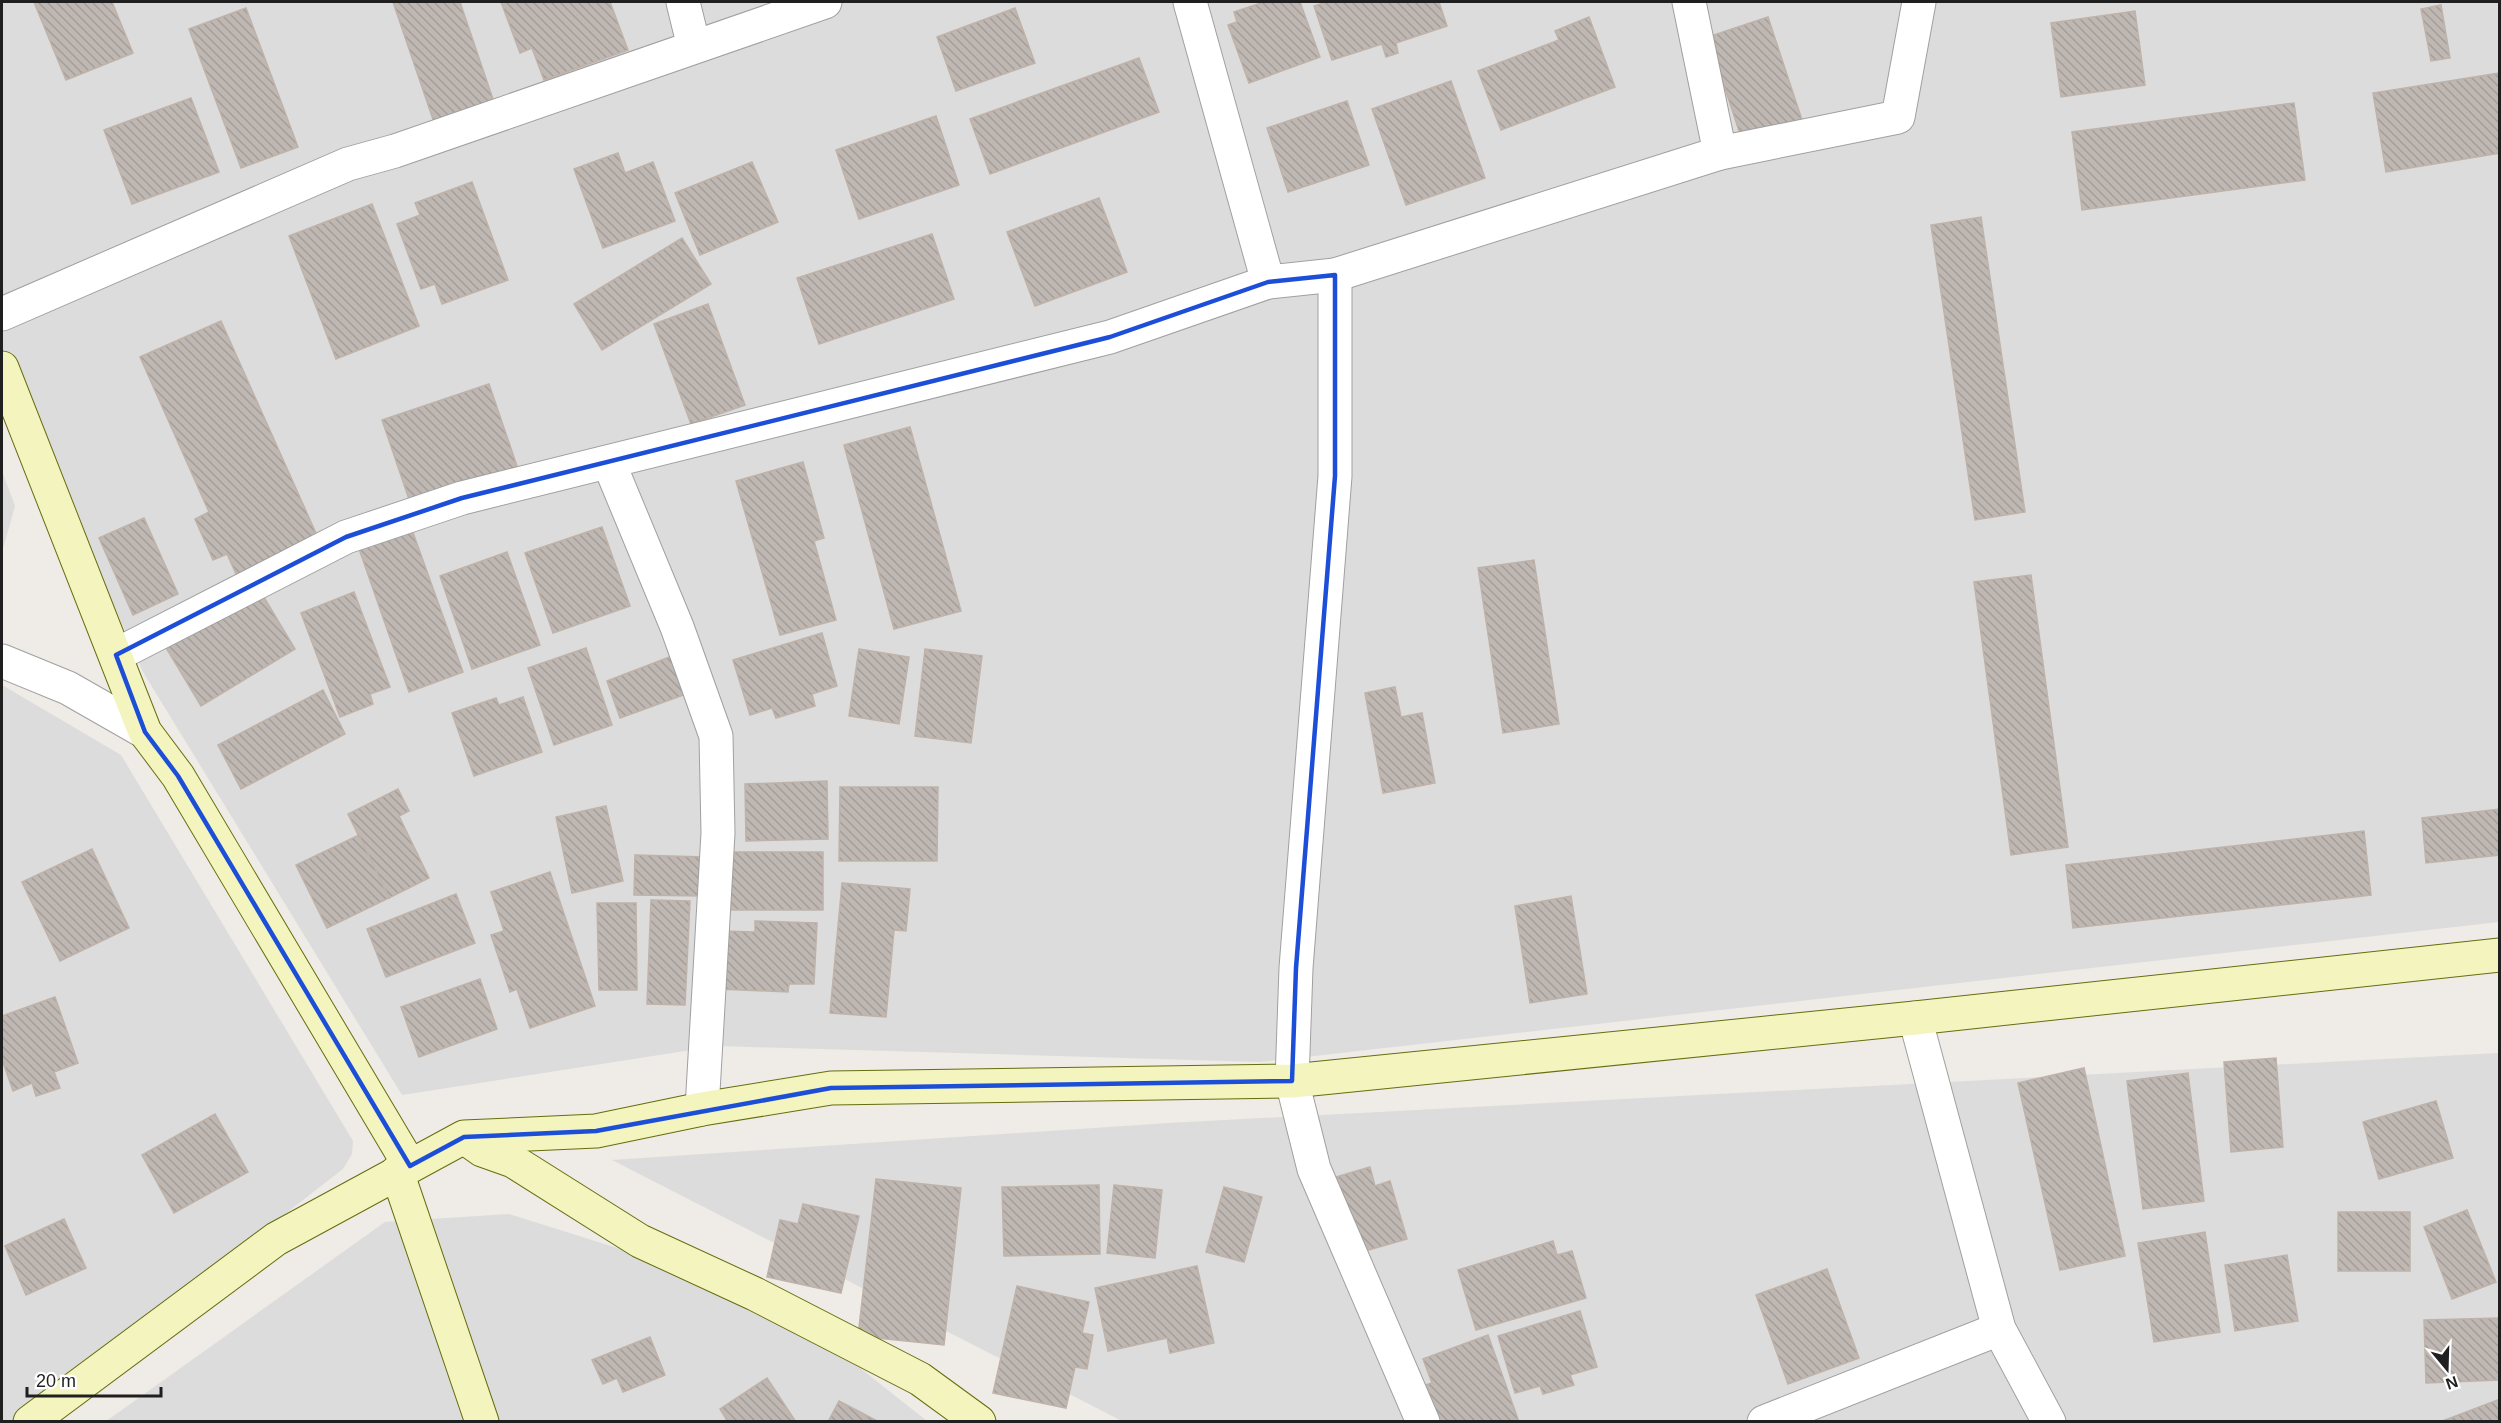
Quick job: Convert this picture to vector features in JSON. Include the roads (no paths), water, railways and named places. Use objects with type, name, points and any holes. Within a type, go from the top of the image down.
[{"type":"street","points":[[683,2],[694,47]]},
{"type":"street","points":[[2,314],[348,164],[395,151],[825,2]]},
{"type":"street","points":[[1190,2],[1268,282]]},
{"type":"street","points":[[1689,2],[1719,153]]},
{"type":"street","points":[[116,655],[346,537],[462,498],[1110,337],[1268,282],[1335,275],[1719,153],[1898,117],[1919,2]]},
{"type":"street","points":[[1335,275],[1335,476],[1296,968],[1292,1081],[1314,1169],[1423,1422]]},
{"type":"street","points":[[2,368],[145,732],[178,776],[404,1169],[482,1422]]},
{"type":"street","points":[[609,463],[677,627],[716,736],[718,833],[702,1109]]},
{"type":"street","points":[[2,661],[68,688],[145,732]]},
{"type":"street","points":[[30,1422],[276,1239],[464,1137],[596,1131],[702,1109],[831,1088],[1292,1081],[1915,1018],[2499,955]]},
{"type":"street","points":[[1915,1018],[1999,1329],[2049,1422]]},
{"type":"street","points":[[464,1137],[482,1150],[513,1161],[640,1241],[755,1294],[920,1379],[979,1422]]},
{"type":"street","points":[[1764,1422],[1999,1329]]}]
